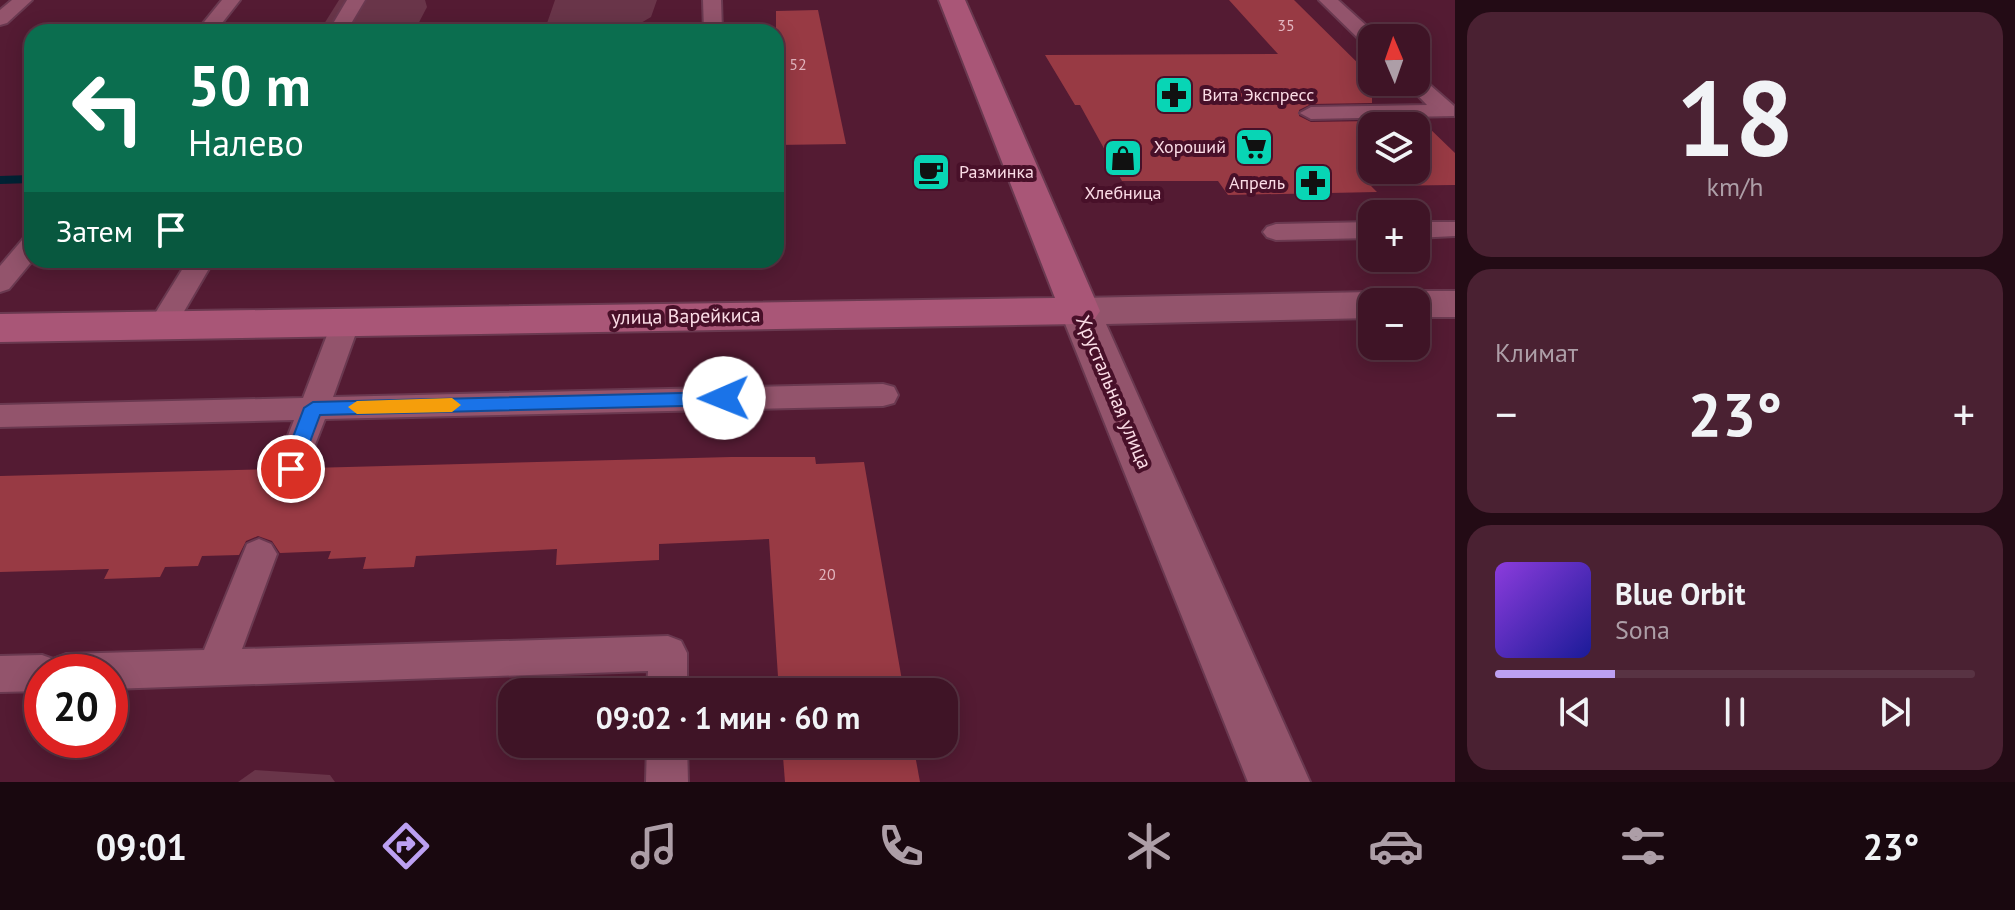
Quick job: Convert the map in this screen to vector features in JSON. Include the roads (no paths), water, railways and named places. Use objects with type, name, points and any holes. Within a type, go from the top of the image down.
[{"type":"main road","name":"Хрустальная улица","points":[[952,0],[1080,311]]},
{"type":"main road","name":"улица Варейкиса","points":[[0,328],[1080,311]]},
{"type":"street","points":[[1430,304],[1455,304]]},
{"type":"street","name":"улица Варейкиса","points":[[1080,311],[1358,305]]},
{"type":"street","name":"Хрустальная улица","points":[[1080,311],[1279,782]]},
{"type":"lane","points":[[0,19],[23,0]]},
{"type":"lane","points":[[212,24],[231,0]]},
{"type":"lane","points":[[342,24],[356,0]]},
{"type":"lane","points":[[712,0],[713,24]]},
{"type":"lane","points":[[1328,0],[1358,28]]},
{"type":"lane","points":[[1311,113],[1440,104],[1455,85]]},
{"type":"lane","points":[[1430,230],[1455,229]]},
{"type":"lane","points":[[1276,232],[1358,230]]},
{"type":"lane","points":[[0,283],[24,254]]},
{"type":"lane","points":[[162,325],[196,268]]},
{"type":"lane","points":[[291,469],[346,322]]},
{"type":"lane","points":[[0,416],[883,395]]},
{"type":"lane","points":[[216,667],[259,554]]},
{"type":"lane","points":[[128,670],[668,653],[667,678]]},
{"type":"lane","points":[[0,674],[24,673]]},
{"type":"lane","points":[[667,758],[667,782]]},
{"type":"waterway","points":[[0,180],[24,179]]},
{"type":"place","name":"Вита Экспресс","points":[[1174,95]]},
{"type":"place","name":"Хороший","points":[[1254,147]]},
{"type":"place","name":"Хлебница","points":[[1123,158]]},
{"type":"place","name":"Разминка","points":[[931,172]]},
{"type":"place","name":"Апрель","points":[[1313,183]]}]
